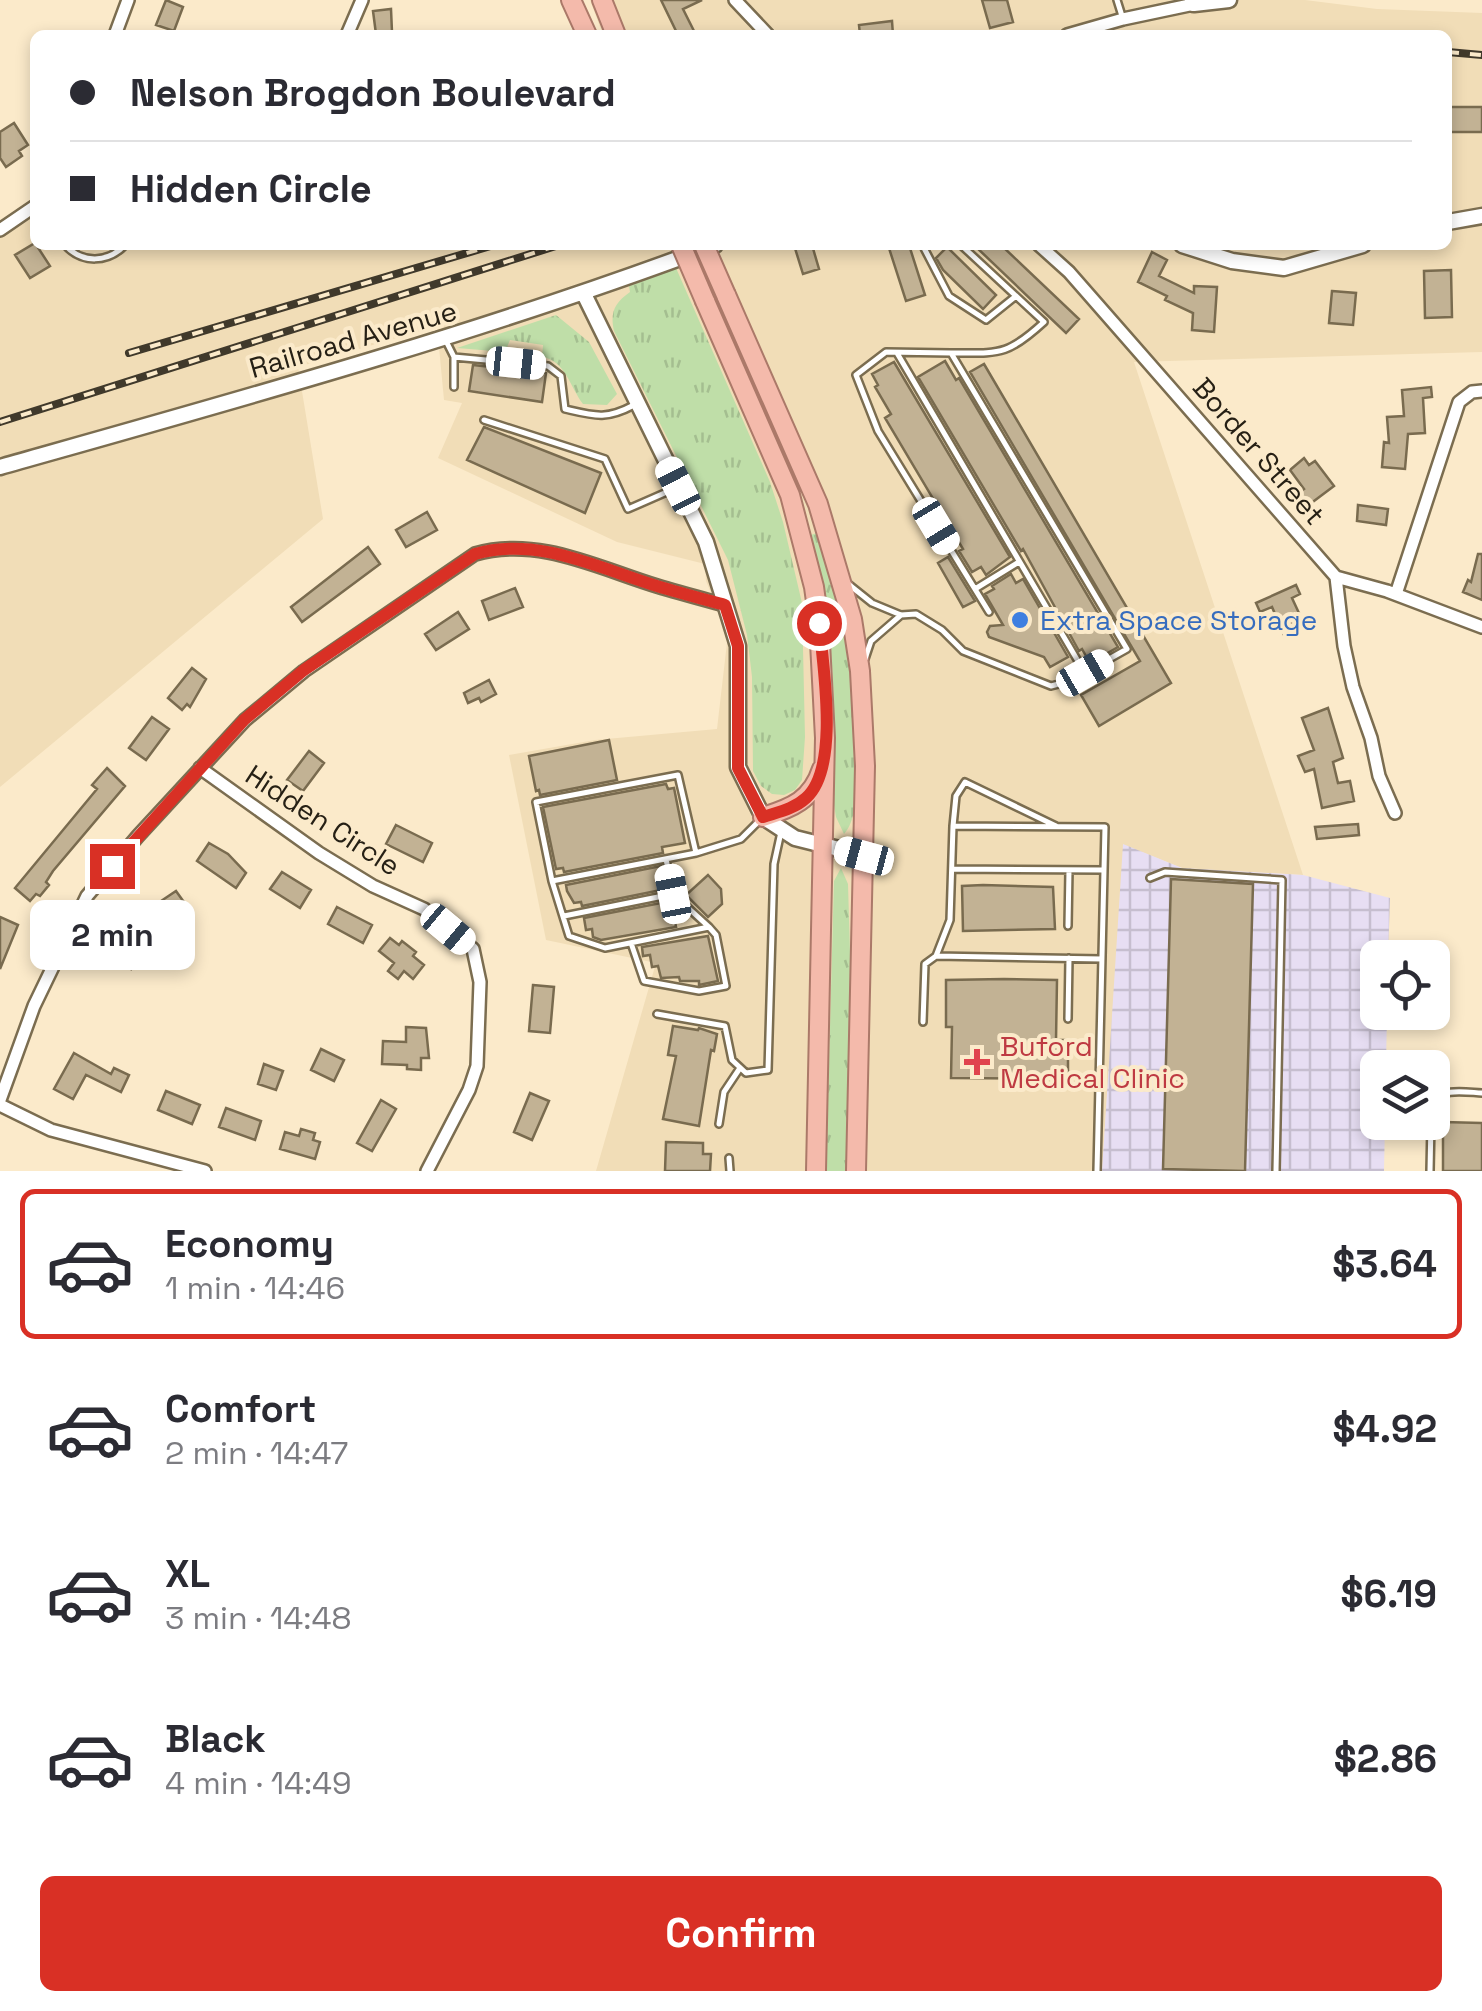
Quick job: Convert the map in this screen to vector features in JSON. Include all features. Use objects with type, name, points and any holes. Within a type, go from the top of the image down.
[{"type":"highway","points":[[570,0],[585,30]]},
{"type":"highway","points":[[602,0],[614,30]]},
{"type":"highway","points":[[682,250],[790,495],[814,586],[824,676],[825,759],[816,1171]]},
{"type":"highway","points":[[706,250],[818,504],[841,578],[860,671],[865,766],[856,1171]]},
{"type":"highway","points":[[763,817],[796,806],[809,796],[825,759]]},
{"type":"street","points":[[116,30],[128,0]]},
{"type":"street","points":[[349,30],[362,0]]},
{"type":"street","points":[[736,0],[763,30]]},
{"type":"street","points":[[1084,30],[1193,2],[1229,0]]},
{"type":"street","points":[[0,230],[30,209]]},
{"type":"street","points":[[1452,221],[1482,216]]},
{"type":"street","name":"Railroad Avenue","points":[[0,467],[445,339],[703,250]]},
{"type":"street","name":"Border Street","points":[[1045,250],[1069,272],[1336,577]]},
{"type":"street","points":[[1198,250],[1232,261],[1284,268],[1346,250]]},
{"type":"street","points":[[584,294],[706,542],[738,646],[738,768],[763,817],[795,838],[864,856]]},
{"type":"street","points":[[1396,594],[1460,402],[1472,392],[1482,392]]},
{"type":"street","name":"Hidden Circle","points":[[205,1171],[52,1130],[0,1103],[34,1006],[86,896],[244,720],[304,670],[475,554],[496,548],[530,548],[572,557],[725,605]]},
{"type":"street","points":[[1394,813],[1353,686],[1336,577],[1396,594],[1482,627]]},
{"type":"street","name":"Hidden Circle","points":[[200,768],[333,861],[373,886],[424,909],[473,950],[480,982],[477,1066],[462,1105],[427,1171]]},
{"type":"lane","points":[[1117,0],[1123,18]]},
{"type":"lane","points":[[71,250],[77,257],[89,260],[117,250]]},
{"type":"lane","points":[[925,250],[949,296],[986,320],[1016,296]]},
{"type":"lane","points":[[966,250],[1044,322],[1018,346],[992,353],[886,352],[856,375],[878,431],[989,612]]},
{"type":"lane","points":[[445,339],[454,357],[454,386]]},
{"type":"lane","points":[[897,352],[1085,673]]},
{"type":"lane","points":[[841,578],[872,603],[901,615],[916,614],[942,630],[963,650],[1050,686],[1070,682],[1127,649],[951,353]]},
{"type":"lane","points":[[454,357],[548,366],[560,376],[565,409],[600,417],[618,414],[636,404]]},
{"type":"lane","points":[[484,420],[605,460],[628,508],[678,486]]},
{"type":"lane","points":[[974,589],[1019,561]]},
{"type":"lane","points":[[860,671],[871,641],[901,615]]},
{"type":"lane","points":[[696,854],[678,774],[536,802],[552,880],[569,936],[605,948],[708,927]]},
{"type":"lane","points":[[923,1022],[925,964],[936,956],[950,920],[956,796],[966,782],[1059,827]]},
{"type":"lane","points":[[552,880],[696,854],[740,839],[763,817]]},
{"type":"lane","points":[[953,826],[1105,828],[1097,1171]]},
{"type":"lane","points":[[657,1014],[724,1026],[732,1060],[740,1068],[746,1073],[768,1070],[774,864],[782,829]]},
{"type":"lane","points":[[630,943],[644,981],[699,990],[726,986],[716,935],[673,894],[666,859]]},
{"type":"lane","points":[[951,870],[1104,870]]},
{"type":"lane","points":[[1068,926],[1069,870]]},
{"type":"lane","points":[[1150,878],[1166,872],[1282,880],[1276,1171]]},
{"type":"lane","points":[[564,916],[673,894]]},
{"type":"lane","points":[[936,956],[1102,958]]},
{"type":"lane","points":[[1068,958],[1068,1019]]},
{"type":"lane","points":[[719,1124],[724,1092],[740,1068]]},
{"type":"lane","points":[[1450,1092],[1482,1092]]},
{"type":"lane","points":[[1430,1171],[1431,1140]]},
{"type":"lane","points":[[729,1158],[730,1171]]},
{"type":"shaded area","points":[[590,0],[1305,0],[1377,9],[1482,13],[1482,352],[1134,362],[1303,875],[1182,868],[1124,845],[1102,1171],[596,1171],[656,963],[546,940],[509,755],[595,740],[717,729],[728,634],[706,581],[705,564],[617,542],[438,458],[462,403],[444,400],[437,326],[298,367],[323,519],[0,787],[0,237],[30,217],[30,250],[1452,250],[1452,30],[601,30]]},
{"type":"shaded area","points":[[1123,844],[1182,868],[1303,875],[1390,898],[1389,940],[1360,940],[1360,1030],[1387,1030],[1386,1050],[1360,1050],[1360,1140],[1385,1140],[1384,1171],[1102,1171]]},
{"type":"green space","points":[[676,268],[770,482],[802,603],[802,780],[795,790],[784,795],[772,794],[761,786],[753,771],[752,677],[747,635],[728,560],[614,331],[614,309],[630,292],[629,286]]},
{"type":"green space","points":[[556,315],[589,342],[617,394],[607,405],[583,404],[562,369],[542,357],[543,345],[510,340],[505,352],[457,348]]},
{"type":"green space","points":[[819,532],[844,622],[855,700],[857,796],[844,834],[834,805],[834,702],[829,636],[811,535]]},
{"type":"green space","points":[[841,868],[848,884],[853,1051],[847,1171],[826,1171],[834,881]]},
{"type":"building","points":[[166,0],[183,7],[174,30],[156,25]]},
{"type":"building","points":[[661,0],[702,0],[683,9],[694,30],[676,30]]},
{"type":"building","points":[[982,0],[1007,0],[1013,22],[990,28]]},
{"type":"building","points":[[391,9],[392,30],[375,30],[373,11]]},
{"type":"building","points":[[892,21],[893,30],[860,30],[859,25]]},
{"type":"building","points":[[1452,107],[1482,107],[1482,132],[1452,132]]},
{"type":"building","points":[[14,123],[28,145],[19,151],[22,156],[6,167],[0,158],[0,132]]},
{"type":"building","points":[[30,246],[30,250],[40,250],[50,266],[30,278],[15,255]]},
{"type":"building","points":[[796,250],[813,250],[819,269],[803,274]]},
{"type":"building","points":[[890,250],[911,250],[925,295],[906,301]]},
{"type":"building","points":[[950,250],[996,295],[983,309],[936,258]]},
{"type":"building","points":[[979,250],[1006,250],[1079,319],[1066,333]]},
{"type":"building","points":[[1152,252],[1167,260],[1159,276],[1194,293],[1194,286],[1217,287],[1214,332],[1192,330],[1193,313],[1138,282]]},
{"type":"building","points":[[1451,270],[1452,317],[1425,318],[1424,271]]},
{"type":"building","points":[[1332,291],[1356,293],[1353,325],[1329,323]]},
{"type":"building","points":[[945,361],[956,380],[959,378],[1118,647],[1090,663],[1082,649],[1079,651],[1023,549],[918,377]]},
{"type":"building","points":[[894,362],[1010,557],[986,575],[981,567],[972,572],[959,551],[963,549],[885,418],[891,414],[872,374]]},
{"type":"building","points":[[984,364],[1171,683],[1099,726],[1081,695],[1140,661],[970,372]]},
{"type":"building","points":[[473,365],[546,373],[542,402],[469,391]]},
{"type":"building","points":[[1431,387],[1432,397],[1423,398],[1425,433],[1408,434],[1405,469],[1382,467],[1384,442],[1389,443],[1387,417],[1404,416],[1402,390]]},
{"type":"building","points":[[484,427],[601,473],[585,513],[467,460]]},
{"type":"building","points":[[1304,458],[1309,465],[1315,461],[1334,486],[1306,507],[1296,495],[1304,489],[1290,470]]},
{"type":"building","points":[[1358,505],[1388,509],[1386,525],[1357,521]]},
{"type":"building","points":[[427,512],[437,530],[406,547],[396,530]]},
{"type":"building","points":[[368,547],[380,564],[302,622],[291,607]]},
{"type":"building","points":[[1478,554],[1482,554],[1482,600],[1463,592],[1468,580],[1471,582]]},
{"type":"building","points":[[948,557],[975,601],[963,607],[938,563]]},
{"type":"building","name":"Extra Space Storage","points":[[1011,574],[1016,583],[1023,579],[1068,657],[1050,667],[1044,657],[989,637],[990,626],[1003,625],[985,594]]},
{"type":"building","points":[[1296,585],[1300,594],[1292,598],[1305,626],[1284,635],[1272,607],[1260,612],[1256,603]]},
{"type":"building","points":[[515,588],[523,607],[489,620],[482,601]]},
{"type":"building","points":[[458,612],[469,629],[436,650],[425,634]]},
{"type":"building","points":[[192,668],[206,679],[190,707],[187,704],[182,710],[168,698]]},
{"type":"building","points":[[489,680],[496,694],[481,702],[479,698],[468,703],[464,693]]},
{"type":"building","points":[[1328,708],[1343,758],[1333,762],[1338,783],[1350,781],[1354,801],[1322,808],[1314,769],[1305,772],[1298,756],[1314,750],[1302,718]]},
{"type":"building","points":[[152,717],[169,729],[146,760],[129,748]]},
{"type":"building","points":[[609,740],[617,780],[540,795],[536,791],[529,756]]},
{"type":"building","points":[[309,751],[324,763],[303,791],[287,780]]},
{"type":"building","points":[[107,768],[125,786],[53,871],[40,896],[36,894],[30,901],[15,888],[97,789],[92,785]]},
{"type":"building","points":[[666,784],[668,789],[674,788],[685,843],[662,847],[663,853],[564,872],[563,868],[556,869],[543,807]]},
{"type":"building","points":[[1358,824],[1359,835],[1317,839],[1315,827]]},
{"type":"building","points":[[396,825],[432,843],[423,862],[386,844]]},
{"type":"building","points":[[209,843],[228,854],[246,873],[236,888],[197,861]]},
{"type":"building","points":[[661,866],[666,889],[582,906],[581,902],[574,903],[567,891],[566,885]]},
{"type":"building","points":[[282,872],[311,890],[300,908],[270,889]]},
{"type":"building","points":[[708,875],[721,889],[722,904],[708,917],[686,895]]},
{"type":"building","points":[[1171,879],[1253,884],[1245,1171],[1163,1169]]},
{"type":"building","points":[[962,886],[1053,887],[1055,929],[963,931]]},
{"type":"building","points":[[176,891],[186,905],[171,916],[161,901]]},
{"type":"building","points":[[671,901],[676,927],[601,940],[593,937],[592,929],[586,930],[584,918]]},
{"type":"building","points":[[337,907],[372,925],[363,943],[328,924]]},
{"type":"building","points":[[0,917],[18,925],[0,969]]},
{"type":"building","points":[[116,926],[144,940],[131,969],[106,957],[115,939],[111,937]]},
{"type":"building","points":[[708,936],[718,981],[699,985],[699,981],[680,981],[679,977],[661,978],[658,966],[652,967],[650,955],[643,956],[642,947]]},
{"type":"building","points":[[390,938],[399,945],[402,941],[416,952],[413,956],[424,965],[413,979],[404,971],[398,979],[388,971],[394,963],[379,951]]},
{"type":"building","points":[[946,980],[1057,980],[1056,1040],[1068,1040],[1068,1079],[951,1078],[952,1027],[946,1027]]},
{"type":"building","points":[[533,985],[554,987],[550,1033],[529,1031]]},
{"type":"building","points":[[673,1026],[717,1034],[699,1126],[663,1119],[676,1056],[668,1055]]},
{"type":"building","points":[[406,1027],[426,1028],[429,1058],[421,1058],[421,1070],[382,1064],[383,1041],[406,1042]]},
{"type":"building","points":[[321,1049],[344,1060],[334,1081],[311,1070]]},
{"type":"building","points":[[74,1053],[111,1074],[114,1068],[129,1075],[121,1092],[86,1075],[73,1099],[54,1089]]},
{"type":"building","points":[[264,1064],[283,1071],[276,1090],[258,1084]]},
{"type":"building","points":[[166,1091],[200,1105],[192,1124],[158,1110]]},
{"type":"building","points":[[530,1093],[549,1101],[532,1140],[514,1132]]},
{"type":"building","points":[[381,1100],[396,1109],[372,1151],[357,1143]]},
{"type":"building","points":[[226,1108],[261,1121],[255,1140],[219,1127]]},
{"type":"building","points":[[1450,1122],[1482,1123],[1482,1171],[1443,1171],[1443,1140],[1450,1140]]},
{"type":"building","points":[[301,1129],[315,1133],[313,1140],[320,1142],[315,1159],[280,1149],[285,1132],[299,1136]]},
{"type":"building","points":[[666,1142],[703,1143],[703,1154],[711,1154],[710,1171],[665,1171]]},
{"type":"railway","points":[[1452,52],[1482,55]]},
{"type":"railway","points":[[129,353],[477,250]]},
{"type":"railway","points":[[0,422],[543,250]]},
{"type":"place","name":"Extra Space Storage","points":[[1020,620]]},
{"type":"place","name":"Buford Medical Clinic","points":[[977,1062]]},
{"type":"route","points":[[112,866],[244,720],[304,670],[475,554],[496,548],[530,548],[572,557],[725,605],[738,646],[738,768],[763,817],[796,806],[809,796],[825,759],[819,623]]}]
